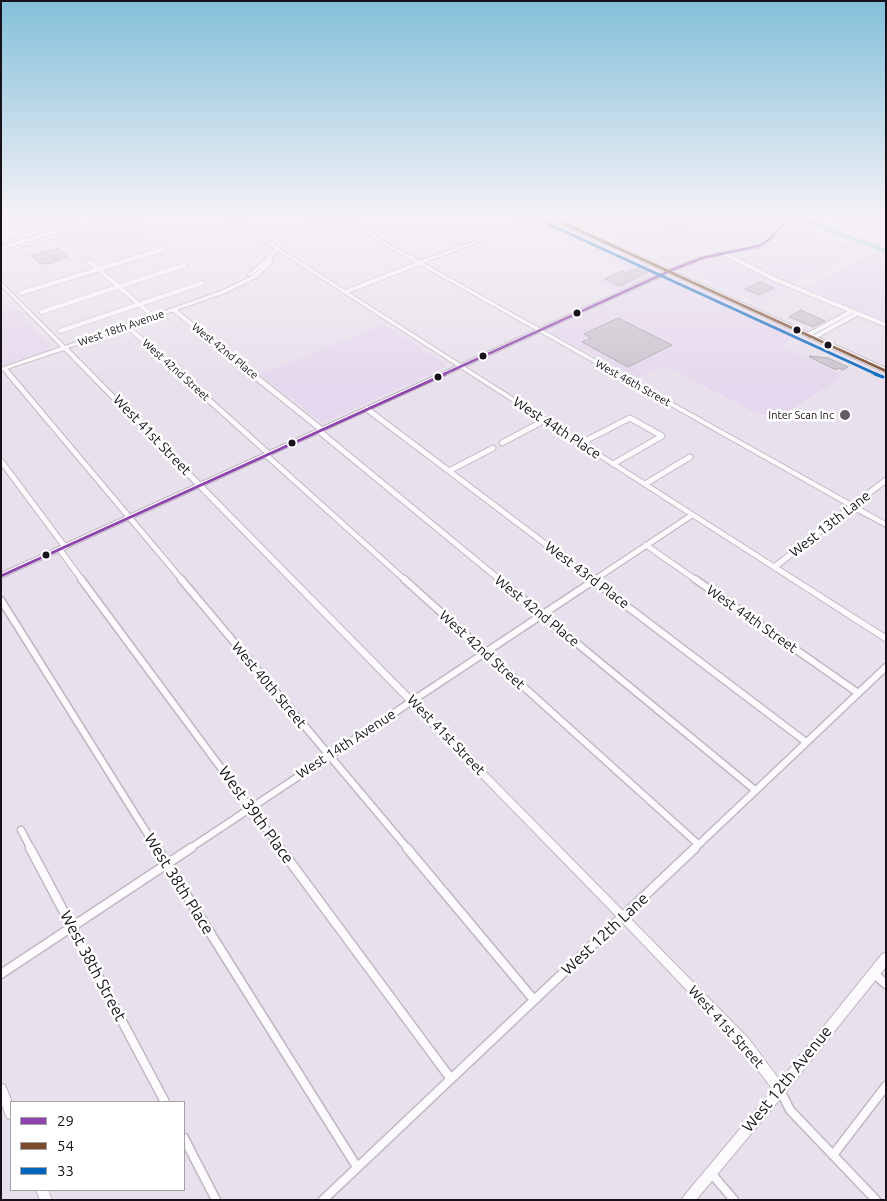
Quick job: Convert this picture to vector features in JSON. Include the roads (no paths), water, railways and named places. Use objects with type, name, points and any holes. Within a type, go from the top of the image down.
[{"type":"main road","points":[[1,576],[664,273]]},
{"type":"main road","points":[[678,273],[814,335],[886,371]]},
{"type":"main road","points":[[814,335],[886,364]]},
{"type":"main road","name":"West 12th Avenue","points":[[688,1200],[780,1090],[886,958]]},
{"type":"street","points":[[21,293],[85,273]]},
{"type":"street","points":[[103,273],[139,305]]},
{"type":"street","points":[[41,312],[160,273]]},
{"type":"street","name":"West 18th Avenue","points":[[3,369],[174,310],[239,284],[252,273]]},
{"type":"street","name":"West 44th Place","points":[[316,273],[886,639]]},
{"type":"street","points":[[345,292],[394,273]]},
{"type":"street","name":"West 46th Street","points":[[438,273],[886,526]]},
{"type":"street","points":[[762,273],[886,325]]},
{"type":"street","name":"West 41st Street","points":[[1,283],[66,347],[745,1043],[780,1090],[790,1110],[876,1200]]},
{"type":"street","points":[[60,331],[202,283]]},
{"type":"street","name":"West 42nd Street","points":[[139,305],[154,317]]},
{"type":"street","name":"West 42nd Place","points":[[174,310],[756,790]]},
{"type":"street","points":[[814,335],[852,311]]},
{"type":"street","points":[[814,335],[858,313]]},
{"type":"street","name":"West 42nd Street","points":[[127,326],[698,844]]},
{"type":"street","name":"West 40th Street","points":[[3,369],[534,1000]]},
{"type":"street","name":"West 43rd Place","points":[[366,409],[806,742]]},
{"type":"street","points":[[581,443],[630,418],[662,436],[613,464]]},
{"type":"street","points":[[502,443],[545,420]]},
{"type":"street","points":[[449,472],[493,448]]},
{"type":"street","points":[[645,484],[690,457]]},
{"type":"street","name":"West 39th Place","points":[[1,461],[250,808],[451,1080]]},
{"type":"street","name":"West 13th Lane","points":[[774,567],[886,480]]},
{"type":"street","name":"West 14th Avenue","points":[[1,974],[73,928],[250,808],[692,515]]},
{"type":"street","name":"West 44th Street","points":[[646,545],[858,693]]},
{"type":"street","name":"West 38th Place","points":[[1,600],[357,1167]]},
{"type":"street","name":"West 12th Lane","points":[[323,1200],[886,667]]},
{"type":"street","name":"West 38th Street","points":[[21,830],[164,1101]]},
{"type":"street","points":[[873,973],[886,984]]},
{"type":"street","points":[[1,1089],[10,1112]]},
{"type":"street","points":[[833,1155],[885,1089]]},
{"type":"street","points":[[185,1140],[216,1200]]},
{"type":"street","points":[[710,1172],[734,1200]]},
{"type":"place","name":"Inter Scan Inc","points":[[845,415]]}]
